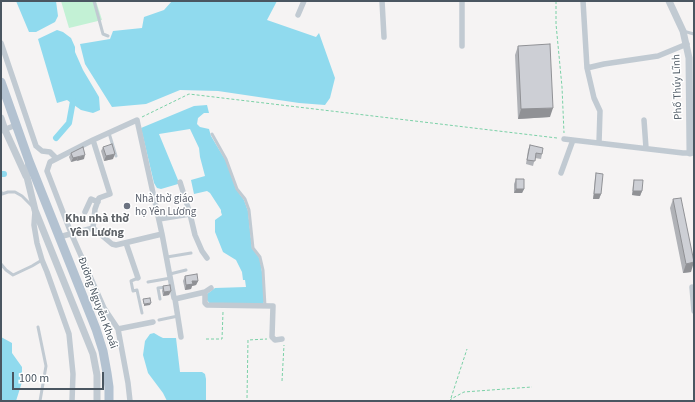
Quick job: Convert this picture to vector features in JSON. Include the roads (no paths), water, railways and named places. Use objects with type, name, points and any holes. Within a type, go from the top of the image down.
[{"type":"main road","name":"Đường Nguyễn Khoái","points":[[1,82],[29,161],[96,329],[103,351],[108,380],[109,401]]},
{"type":"street","points":[[298,15],[304,1]]},
{"type":"street","points":[[382,1],[384,37]]},
{"type":"street","points":[[462,1],[462,46]]},
{"type":"street","points":[[583,1],[587,68],[594,98],[600,111],[599,143]]},
{"type":"street","name":"Phố Thúy Lĩnh","points":[[668,1],[683,31],[687,44],[692,84],[692,153]]},
{"type":"street","points":[[1,42],[36,146],[42,151],[50,152],[56,158]]},
{"type":"street","points":[[587,68],[658,56],[687,44]]},
{"type":"street","points":[[1,118],[3,130],[27,177],[36,210],[91,346],[97,375],[97,401]]},
{"type":"street","points":[[130,401],[118,329],[104,308],[71,233],[47,171],[50,162],[56,158],[137,120],[167,257],[174,298],[176,299],[181,338]]},
{"type":"street","points":[[644,120],[646,148]]},
{"type":"street","points":[[3,130],[16,125]]},
{"type":"street","points":[[564,139],[692,153]]},
{"type":"street","points":[[93,140],[110,194],[99,198],[95,209],[93,228]]},
{"type":"street","points":[[561,173],[573,140]]},
{"type":"street","points":[[27,177],[29,161]]},
{"type":"street","points":[[180,182],[195,235],[207,258]]},
{"type":"street","points":[[85,212],[91,199],[98,202]]},
{"type":"street","points":[[36,210],[34,225],[37,243],[69,334],[73,374],[72,401]]},
{"type":"street","points":[[159,219],[190,214]]},
{"type":"street","points":[[93,228],[112,244],[116,245],[162,234]]},
{"type":"street","points":[[59,237],[93,228]]},
{"type":"street","points":[[126,243],[138,278]]},
{"type":"street","points":[[176,299],[205,292],[211,288]]},
{"type":"street","points":[[692,288],[694,311]]},
{"type":"street","points":[[205,292],[205,303],[207,305],[273,306],[272,337],[275,340],[282,340]]},
{"type":"street","points":[[118,329],[156,321]]},
{"type":"lane","points":[[94,1],[103,34],[108,36]]},
{"type":"lane","points":[[683,31],[694,34]]},
{"type":"lane","points":[[109,133],[116,156]]},
{"type":"lane","points":[[212,134],[226,159],[237,189],[245,199],[249,210],[253,248],[260,258],[263,270],[265,306]]},
{"type":"lane","points":[[1,192],[2,194],[15,192],[22,196],[36,210]]},
{"type":"lane","points":[[167,257],[191,253]]},
{"type":"lane","points":[[1,264],[13,275],[42,260]]},
{"type":"lane","points":[[148,282],[186,270]]},
{"type":"lane","points":[[138,278],[131,281],[133,291],[137,290],[142,313]]},
{"type":"lane","points":[[160,300],[158,288],[172,286]]},
{"type":"lane","points":[[156,321],[178,316]]},
{"type":"lane","points":[[38,327],[46,366],[40,401]]},
{"type":"water","points":[[16,1],[56,1],[58,16],[55,22],[36,32],[29,32]]},
{"type":"water","points":[[172,1],[277,1],[267,20],[316,37],[319,33],[335,78],[330,98],[325,105],[299,103],[218,91],[180,90],[146,104],[112,107],[85,64],[80,44],[110,39],[113,31],[142,28],[144,17],[164,10]]},
{"type":"water","points":[[57,30],[63,32],[71,38],[83,70],[99,97],[100,110],[93,113],[81,110],[67,100],[57,103],[38,39]]},
{"type":"water","points":[[207,105],[209,113],[204,113],[198,118],[197,124],[200,127],[209,129],[211,136],[226,161],[236,189],[244,200],[248,211],[252,248],[260,259],[264,285],[264,302],[262,305],[210,304],[207,300],[207,294],[215,288],[246,287],[245,280],[243,280],[242,272],[236,260],[223,252],[215,232],[215,220],[222,215],[221,210],[210,193],[207,191],[194,194],[191,180],[205,176],[199,148],[190,129],[159,134],[178,180],[178,184],[161,189],[157,188],[154,183],[141,128],[194,106]]},
{"type":"water","points":[[154,333],[163,338],[176,338],[180,372],[202,372],[205,374],[206,401],[167,401],[148,373],[143,355],[145,341],[150,334]]},
{"type":"water","points":[[1,337],[12,343],[12,353],[22,367],[22,382],[16,401],[1,401]]},
{"type":"waterway","points":[[56,138],[69,123],[73,101]]},
{"type":"place","name":"Nhà thờ giáo họ Yên Lương","points":[[127,206]]},
{"type":"district","name":"Khu nhà thờ Yên Lương","points":[[97,226]]}]
